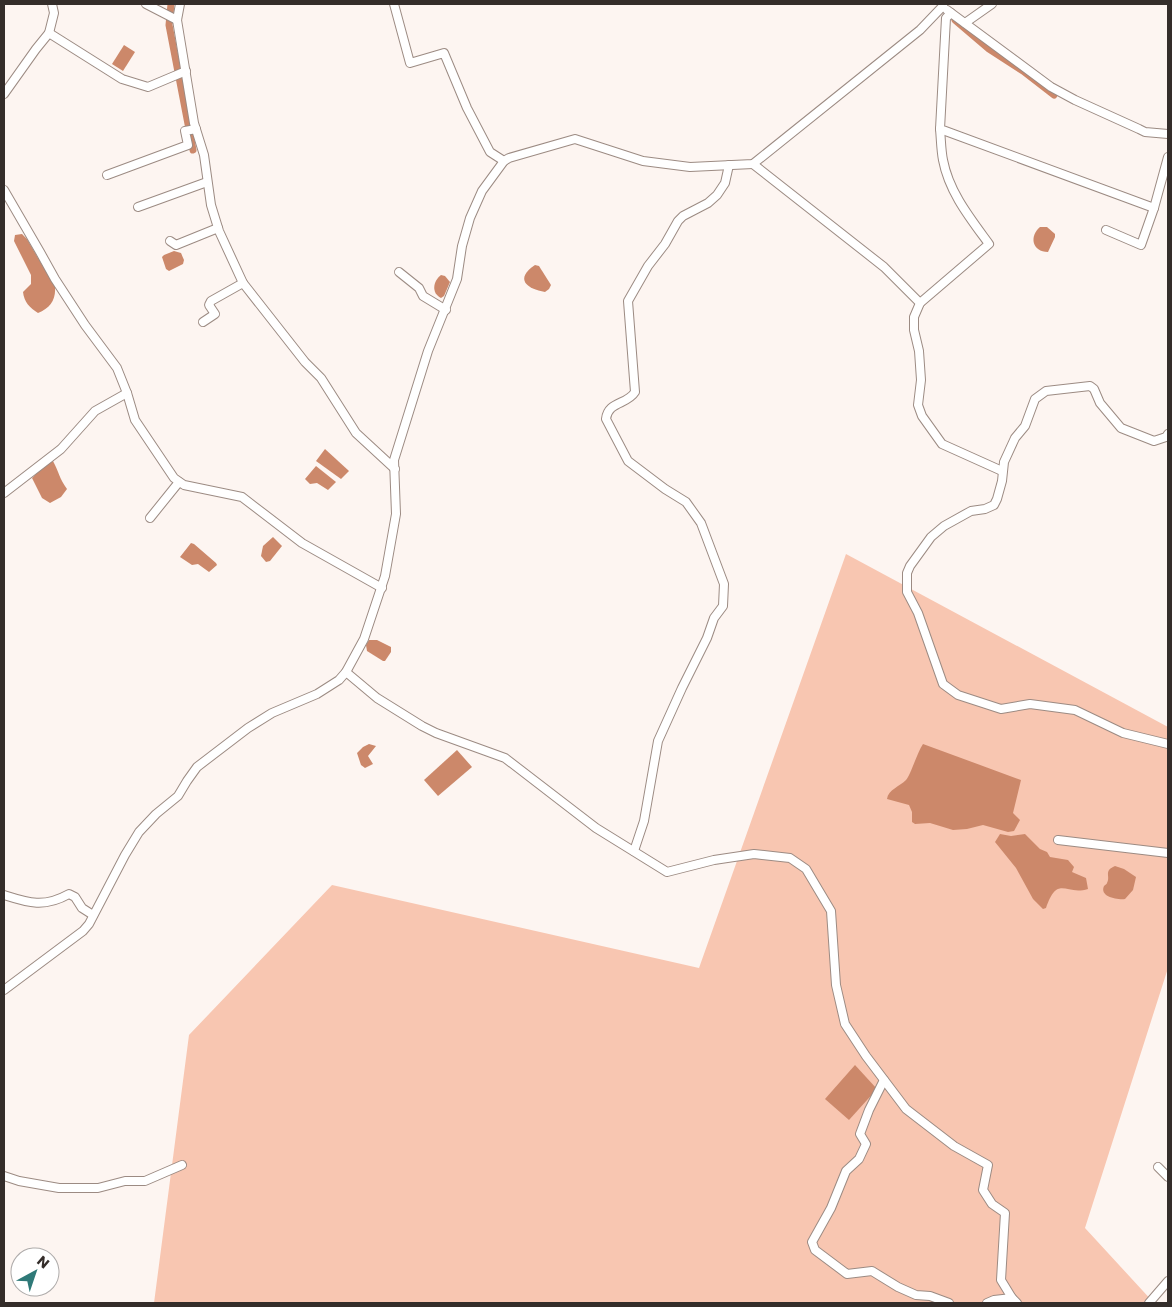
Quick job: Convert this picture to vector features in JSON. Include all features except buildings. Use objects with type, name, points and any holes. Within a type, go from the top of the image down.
[{"type":"street","points":[[4,94],[49,33],[54,14],[52,4]]},
{"type":"street","points":[[146,4],[177,20]]},
{"type":"street","points":[[180,4],[177,20],[196,128],[204,155],[211,205],[218,228],[243,283],[305,362],[321,378],[356,433],[395,469]]},
{"type":"street","points":[[394,4],[410,63],[444,53],[467,108],[490,152],[504,161]]},
{"type":"street","points":[[965,22],[992,4]]},
{"type":"street","points":[[4,990],[83,931],[124,854],[139,832],[156,814],[178,796],[197,767],[248,728],[272,713],[317,694],[339,680],[346,672],[364,639],[382,588],[396,514],[394,460],[428,351],[457,280],[462,246],[470,218],[482,190],[504,161],[575,139],[643,161],[690,167],[753,164],[920,30],[941,5],[1033,75],[1075,100],[1139,130],[1168,134]]},
{"type":"street","points":[[950,13],[946,18],[940,129],[942,158],[956,194],[966,212],[989,244],[920,303],[914,317],[914,330],[919,351],[920,380],[918,405],[922,416],[942,444],[1002,471]]},
{"type":"street","points":[[49,33],[122,79],[148,87],[186,71]]},
{"type":"street","points":[[107,175],[188,145],[185,131],[196,128]]},
{"type":"street","points":[[940,129],[1154,208]]},
{"type":"street","points":[[1106,230],[1141,245],[1154,208],[1168,157]]},
{"type":"street","points":[[753,164],[884,267],[920,303]]},
{"type":"street","points":[[634,851],[644,821],[658,741],[707,638],[714,618],[723,606],[724,584],[701,524],[686,502],[665,489],[628,461],[606,419],[606,413],[609,408],[629,398],[635,392],[628,301],[648,266],[665,244],[678,221],[683,216],[708,203],[717,195],[725,183],[729,165]]},
{"type":"street","points":[[138,206],[207,182]]},
{"type":"street","points":[[4,190],[55,279],[116,368],[127,392],[135,420],[179,482],[184,485],[242,497],[302,543],[382,588]]},
{"type":"street","points":[[170,241],[176,245],[218,228]]},
{"type":"street","points":[[399,272],[419,288],[423,296],[446,310]]},
{"type":"street","points":[[203,322],[215,314],[209,305],[211,301],[243,283]]},
{"type":"street","points":[[1168,434],[1166,437],[1154,441],[1120,428],[1100,403],[1094,389],[1090,386],[1046,391],[1035,399],[1025,426],[1015,438],[1004,462],[1002,481],[994,505],[971,511],[944,526],[925,544],[910,566],[907,574],[907,592],[918,613],[943,684],[958,696],[1001,709],[1030,704],[1075,710],[1123,732],[1168,744]]},
{"type":"street","points":[[4,493],[61,449],[95,411],[127,392]]},
{"type":"street","points":[[150,518],[179,482]]},
{"type":"street","points":[[346,672],[377,698],[422,726],[454,740],[482,748],[505,758],[596,828],[667,872],[714,860],[754,854],[790,858],[806,869],[831,910],[836,985],[845,1024],[906,1109],[954,1146],[988,1165],[983,1190],[992,1204],[1005,1213],[1000,1280],[1014,1301]]},
{"type":"street","points":[[1058,840],[1168,853]]},
{"type":"street","points":[[4,894],[37,904],[57,900],[69,894],[75,897],[82,908],[93,915]]},
{"type":"street","points":[[884,1080],[860,1134],[866,1144],[859,1159],[846,1171],[831,1208],[812,1242],[816,1250],[847,1274],[872,1271],[898,1287],[916,1295],[930,1296],[949,1303]]},
{"type":"street","points":[[4,1176],[19,1181],[59,1188],[98,1188],[125,1181],[145,1181],[182,1164]]},
{"type":"street","points":[[1158,1168],[1168,1177]]},
{"type":"street","points":[[1149,1303],[1168,1281]]},
{"type":"street","points":[[987,1303],[994,1300],[1014,1301]]},
{"type":"shaded area","points":[[124,45],[135,52],[123,71],[112,64]]},
{"type":"shaded area","points":[[1040,227],[1047,227],[1055,234],[1048,252],[1038,249],[1034,243],[1034,235]]},
{"type":"shaded area","points":[[22,234],[27,239],[55,287],[51,303],[46,309],[38,313],[28,304],[23,292],[31,284],[31,275],[14,241],[15,235]]},
{"type":"shaded area","points":[[174,251],[181,253],[184,260],[183,264],[169,271],[166,269],[162,257]]},
{"type":"shaded area","points":[[535,265],[539,266],[551,285],[545,292],[539,291],[525,283],[525,275]]},
{"type":"shaded area","points":[[441,275],[445,276],[450,282],[444,296],[441,298],[434,290],[434,287],[436,280]]},
{"type":"shaded area","points":[[325,449],[349,471],[341,479],[316,461]]},
{"type":"shaded area","points":[[53,461],[67,489],[61,497],[50,503],[42,498],[32,478],[45,465]]},
{"type":"shaded area","points":[[316,466],[336,482],[328,490],[317,483],[310,484],[305,479]]},
{"type":"shaded area","points":[[273,537],[282,546],[270,561],[266,562],[261,556],[263,546]]},
{"type":"shaded area","points":[[191,543],[216,563],[217,565],[209,572],[198,564],[192,565],[180,557]]},
{"type":"shaded area","points":[[846,554],[1168,727],[1168,968],[1085,1228],[1154,1303],[154,1303],[189,1035],[332,885],[699,968]]},
{"type":"shaded area","points":[[369,640],[377,640],[391,647],[391,652],[385,661],[367,651],[366,645]]},
{"type":"shaded area","points":[[369,744],[376,746],[368,756],[373,764],[365,768],[361,765],[357,753]]},
{"type":"shaded area","points":[[923,744],[1021,780],[1013,813],[1020,820],[1014,831],[1008,832],[983,825],[953,830],[930,823],[915,824],[912,822],[912,812],[909,805],[887,799],[892,791],[908,777]]},
{"type":"shaded area","points":[[457,750],[472,767],[438,796],[424,780]]},
{"type":"shaded area","points":[[1000,834],[1011,836],[1025,834],[1040,849],[1047,852],[1050,857],[1068,860],[1074,867],[1072,872],[1086,878],[1088,889],[1058,889],[1050,898],[1046,908],[1043,909],[1033,899],[1016,868],[995,842]]},
{"type":"shaded area","points":[[1115,866],[1124,869],[1136,877],[1133,890],[1125,899],[1110,897],[1103,890],[1107,884],[1109,870]]},
{"type":"shaded area","points":[[855,1065],[877,1089],[849,1120],[825,1099]]},
{"type":"waterway","points":[[171,4],[169,25],[193,150]]},
{"type":"waterway","points":[[955,20],[989,49],[1023,71],[1054,95]]}]
